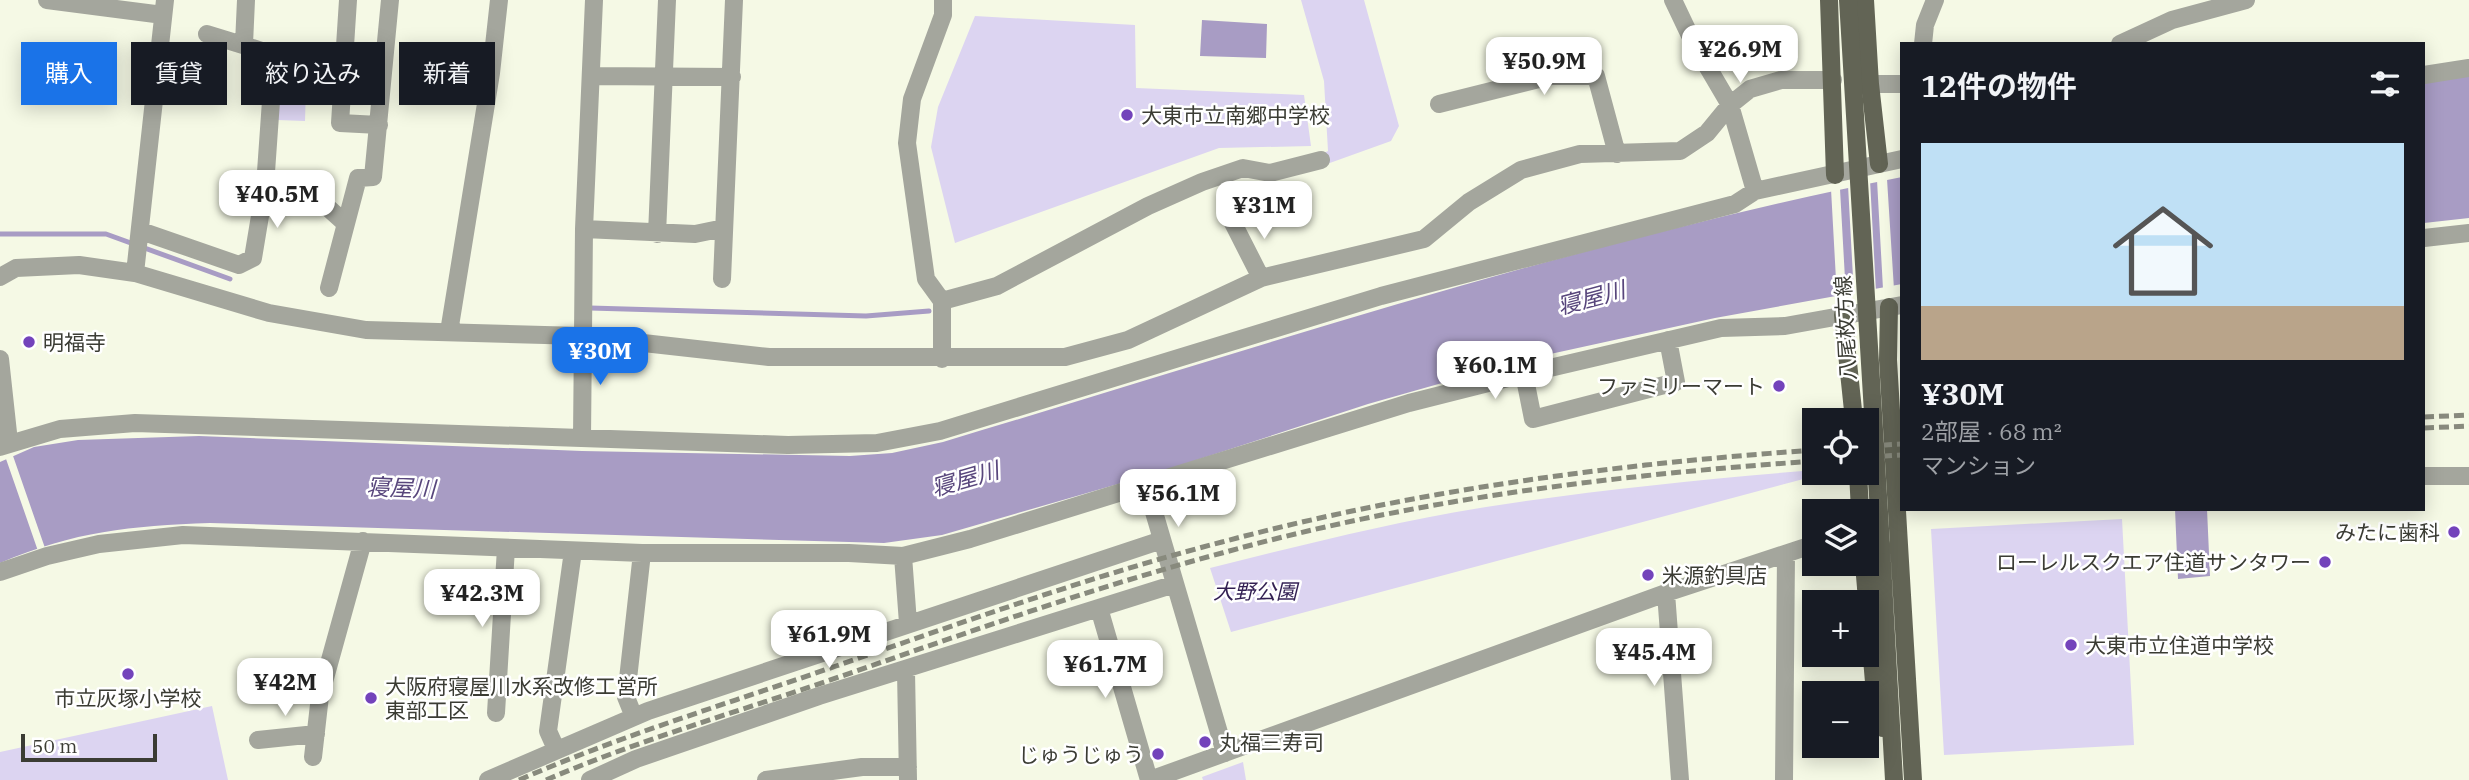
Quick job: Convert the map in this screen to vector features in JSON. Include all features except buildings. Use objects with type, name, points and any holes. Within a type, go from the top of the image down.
[{"type":"main road","points":[[1829,0],[1835,175]]},
{"type":"main road","name":"八尾枚方線","points":[[1848,0],[1893,772]]},
{"type":"main road","points":[[1865,0],[1870,84],[1879,164]]},
{"type":"main road","points":[[1896,306],[1888,360],[1900,492]]},
{"type":"main road","points":[[1843,315],[1853,408]]},
{"type":"main road","points":[[1901,511],[1913,780]]},
{"type":"main road","points":[[1865,576],[1875,694],[1893,772]]},
{"type":"street","points":[[48,0],[164,8],[135,272]]},
{"type":"street","points":[[244,42],[246,0]]},
{"type":"street","points":[[345,42],[348,0]]},
{"type":"street","points":[[329,288],[358,178],[373,177],[390,0]]},
{"type":"street","points":[[449,332],[491,73],[499,0]]},
{"type":"street","points":[[582,438],[581,336],[594,0]]},
{"type":"street","points":[[657,234],[667,0]]},
{"type":"street","points":[[722,279],[734,0]]},
{"type":"street","points":[[942,359],[942,301],[926,279],[907,143],[912,99],[943,15],[943,0]]},
{"type":"street","points":[[1673,0],[1693,42],[1730,105],[1755,191]]},
{"type":"street","points":[[1923,42],[1925,25],[1934,0]]},
{"type":"street","points":[[2124,42],[2172,20],[2246,0]]},
{"type":"street","points":[[207,34],[241,43]]},
{"type":"street","points":[[2425,75],[2469,68]]},
{"type":"street","points":[[591,76],[732,78]]},
{"type":"street","points":[[1439,104],[1551,76],[1596,76],[1617,155]]},
{"type":"street","points":[[0,277],[16,268],[79,265],[135,272],[269,313],[366,330],[581,336],[769,357],[942,359],[1065,356],[1128,340],[1261,278],[1424,239],[1469,202],[1521,170],[1550,160],[1580,155],[1680,151],[1707,134],[1730,105],[1750,89],[1781,80],[1833,80]]},
{"type":"street","points":[[1870,84],[1900,84]]},
{"type":"street","points":[[140,240],[239,265],[253,258],[265,186],[271,105]]},
{"type":"street","points":[[341,105],[340,123],[379,125]]},
{"type":"street","points":[[0,359],[5,444],[71,428],[135,423],[788,445],[877,443],[940,431],[1381,296],[1735,204],[1755,191],[1900,159]]},
{"type":"street","points":[[942,301],[997,286],[1202,181],[1242,168],[1270,173],[1321,160]]},
{"type":"street","points":[[247,181],[316,197],[345,223]]},
{"type":"street","points":[[1233,221],[1261,278]]},
{"type":"street","points":[[584,229],[695,234],[724,228]]},
{"type":"street","points":[[2425,238],[2469,233]]},
{"type":"street","points":[[0,572],[47,556],[99,544],[162,536],[363,541],[642,553],[849,553],[903,556],[970,539],[1409,403],[1524,374],[1721,328],[1785,326],[1896,306]]},
{"type":"street","points":[[1524,374],[1533,419],[1676,382],[1668,340]]},
{"type":"street","points":[[2425,475],[2469,476]]},
{"type":"street","points":[[1146,485],[1225,753]]},
{"type":"street","points":[[488,780],[634,717],[1162,540]]},
{"type":"street","points":[[313,757],[320,696],[363,541]]},
{"type":"street","points":[[496,713],[506,548]]},
{"type":"street","points":[[1099,608],[1149,780],[1666,593],[1802,548]]},
{"type":"street","points":[[556,749],[548,731],[573,551]]},
{"type":"street","points":[[634,717],[626,697],[642,553]]},
{"type":"street","points":[[1784,780],[1786,554]]},
{"type":"street","points":[[903,556],[908,623]]},
{"type":"street","points":[[590,780],[636,759],[819,696],[906,671],[1175,584]]},
{"type":"street","points":[[1666,593],[1680,780]]},
{"type":"street","points":[[766,780],[862,767],[908,774],[906,671]]},
{"type":"street","points":[[258,740],[316,734]]},
{"type":"green space","points":[[1301,0],[1364,0],[1399,126],[1391,141],[1327,164],[1324,153],[1328,151],[1324,81]]},
{"type":"green space","points":[[975,16],[1135,25],[1136,88],[1304,95],[1311,146],[1219,148],[955,243],[931,147],[938,107]]},
{"type":"green space","points":[[278,105],[305,105],[305,121],[278,120]]},
{"type":"green space","name":"大野公園","points":[[1802,471],[1802,479],[1231,632],[1210,568],[1451,513],[1568,495]]},
{"type":"green space","points":[[2122,519],[2134,745],[1944,755],[1931,529]]},
{"type":"green space","points":[[212,706],[228,780],[0,780],[0,752]]},
{"type":"green space","points":[[1243,762],[1246,780],[1203,780],[1202,777]]},
{"type":"water","points":[[1202,20],[1267,24],[1266,58],[1200,56]]},
{"type":"water","points":[[2469,73],[2469,218],[2425,223],[2425,81]]},
{"type":"water","name":"寝屋川","points":[[1900,177],[1900,284],[1715,318],[1523,360],[1368,404],[1163,471],[942,535],[884,543],[210,523],[103,532],[53,544],[0,563],[0,462],[34,447],[78,440],[199,436],[582,451],[850,456],[892,453],[943,442],[1300,333],[1539,264],[1780,203]]},
{"type":"water","points":[[2175,511],[2207,511],[2210,576],[2178,579]]},
{"type":"pier","points":[[1887,179],[1894,289],[1883,289],[1877,180]]},
{"type":"pier","points":[[1870,180],[1876,292],[1854,296],[1848,185]]},
{"type":"pier","points":[[1831,189],[1840,189],[1846,297],[1837,298]]},
{"type":"pier","points":[[12,453],[45,548],[38,551],[5,456]]},
{"type":"waterway","points":[[0,234],[106,234],[230,279]]},
{"type":"waterway","points":[[590,308],[866,316],[929,311]]},
{"type":"railway","points":[[2425,417],[2469,415]]},
{"type":"railway","points":[[2425,428],[2469,426]]},
{"type":"railway","points":[[1879,445],[1900,444]]},
{"type":"railway","points":[[519,780],[637,734],[980,616],[1222,542],[1368,508],[1516,482],[1665,463],[1802,451]]},
{"type":"railway","points":[[1879,456],[1900,455]]},
{"type":"railway","points":[[546,780],[655,738],[1029,612],[1125,581],[1295,534],[1516,492],[1665,474],[1802,462]]},
{"type":"place","name":"大東市立南郷中学校","points":[[1127,115]]},
{"type":"place","name":"明福寺","points":[[29,342]]},
{"type":"place","name":"ファミリーマート","points":[[1779,386]]},
{"type":"place","name":"みたに歯科","points":[[2454,532]]},
{"type":"place","name":"ローレルスクエア住道サンタワー","points":[[2325,562]]},
{"type":"place","name":"米源釣具店","points":[[1648,575]]},
{"type":"place","name":"大東市立住道中学校","points":[[2071,645]]},
{"type":"place","name":"市立灰塚小学校","points":[[128,674]]},
{"type":"place","name":"大阪府寝屋川水系改修工営所 東部工区","points":[[371,698]]},
{"type":"place","name":"丸福三寿司","points":[[1205,742]]},
{"type":"place","name":"じゅうじゅう","points":[[1158,754]]}]
